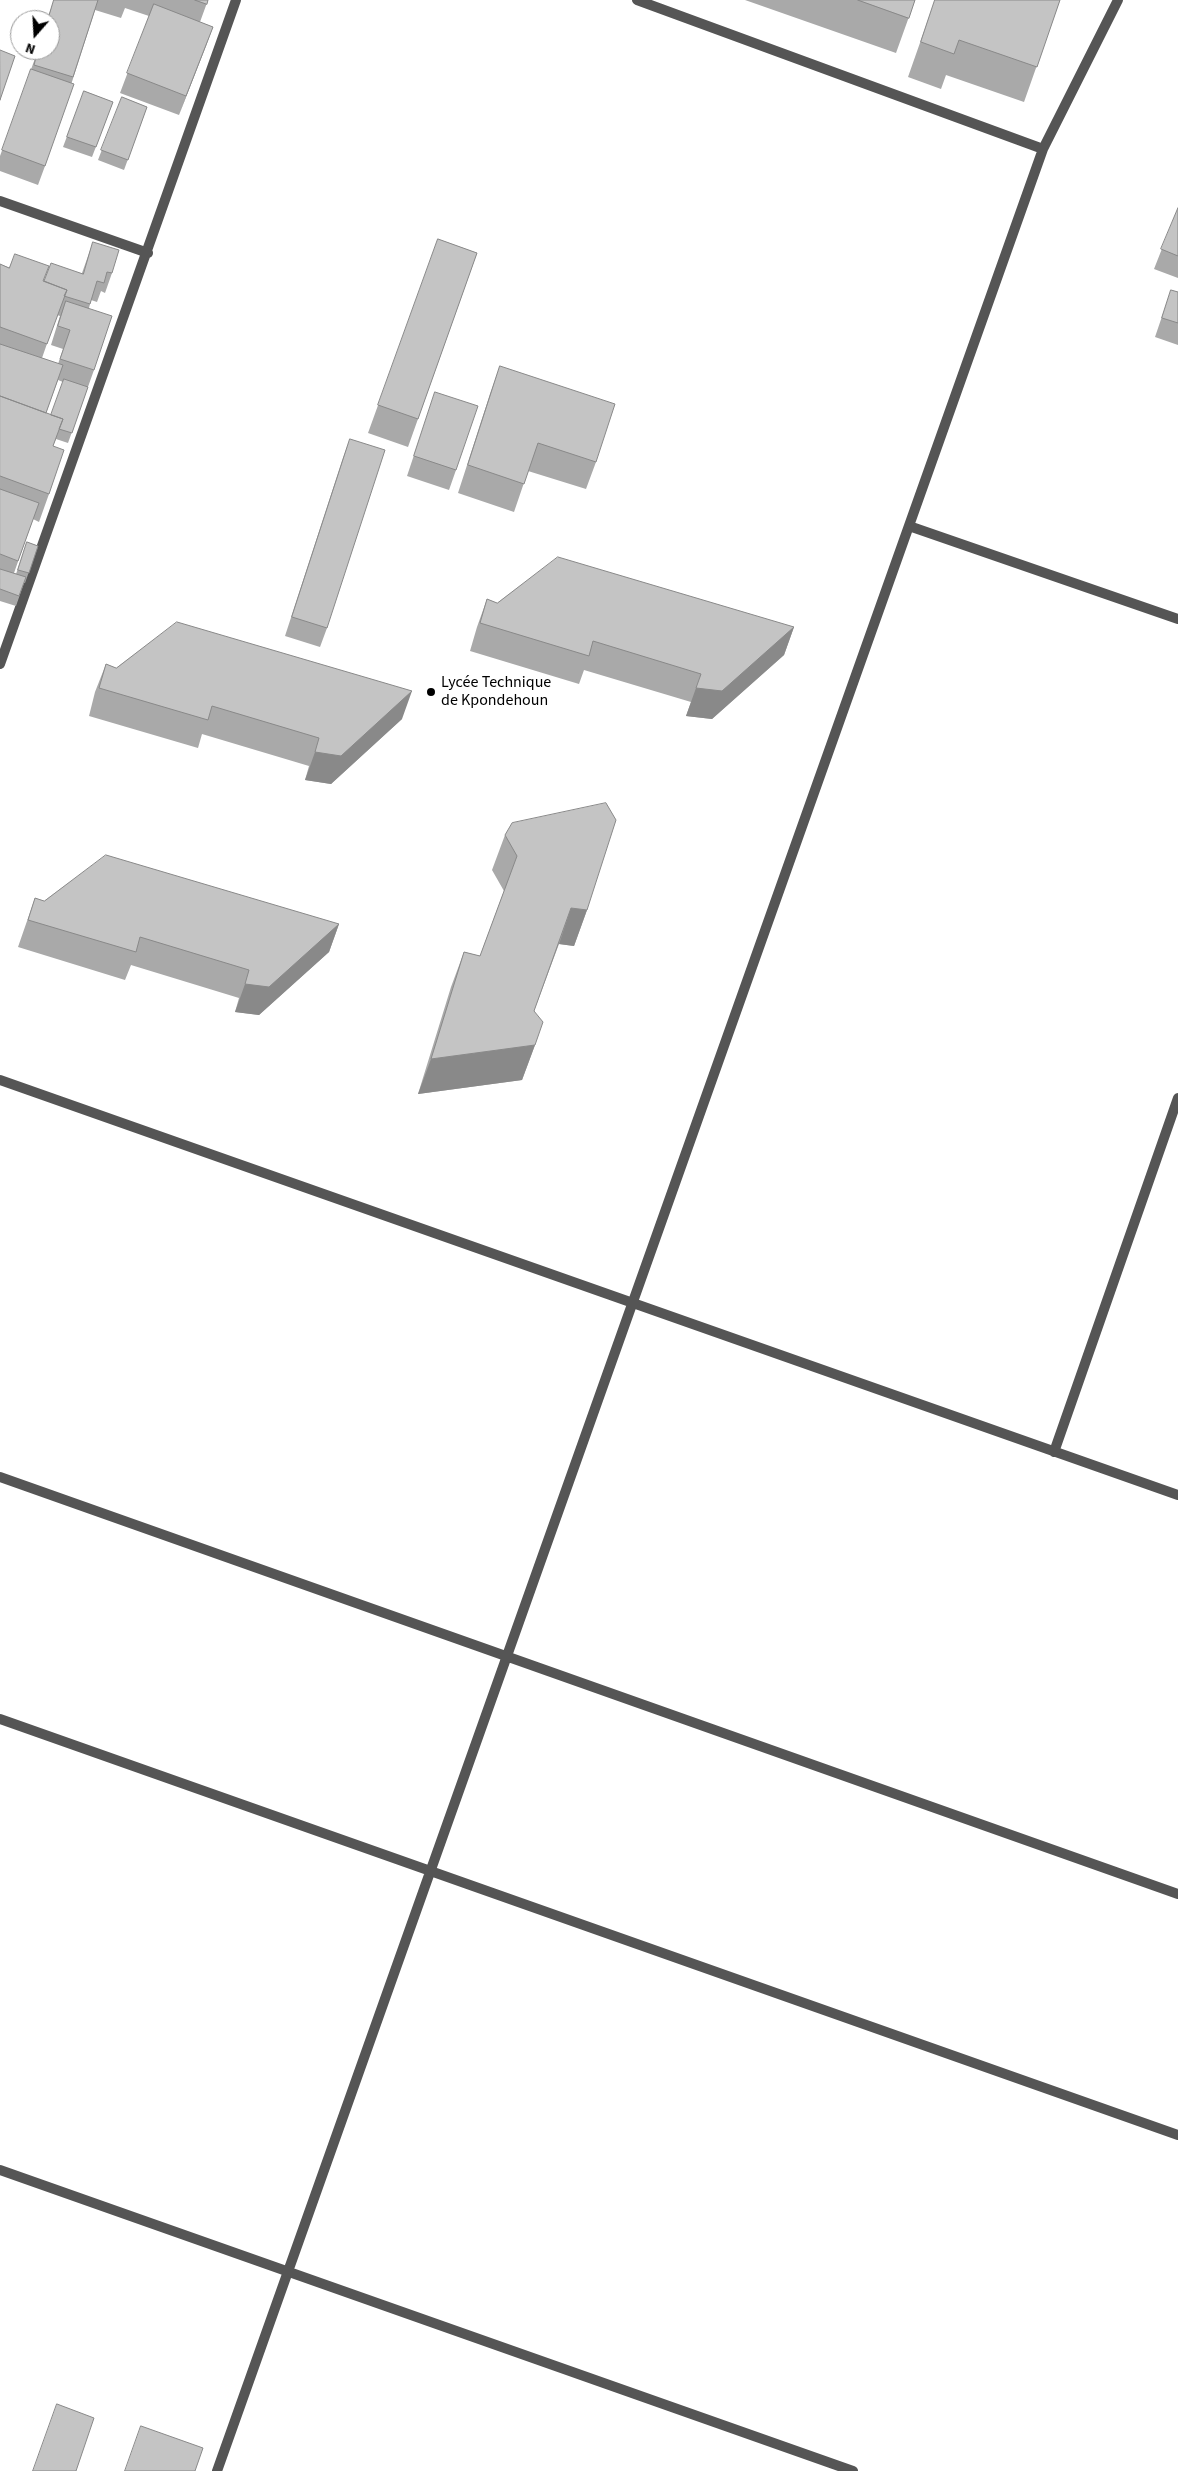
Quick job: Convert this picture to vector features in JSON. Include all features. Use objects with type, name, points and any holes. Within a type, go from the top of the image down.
[{"type":"street","points":[[0,664],[148,253],[236,0]]},
{"type":"street","points":[[636,0],[1043,148]]},
{"type":"street","points":[[217,2471],[1043,148],[1118,0]]},
{"type":"street","points":[[0,201],[148,253]]},
{"type":"street","points":[[909,526],[1178,619]]},
{"type":"street","points":[[0,1080],[1178,1496]]},
{"type":"street","points":[[1054,1452],[1178,1098]]},
{"type":"street","points":[[0,1477],[1178,1894]]},
{"type":"street","points":[[0,1719],[1178,2136]]},
{"type":"street","points":[[0,2170],[853,2471]]},
{"type":"building","points":[[54,0],[98,0],[73,77],[34,65],[35,60],[60,60],[60,10],[51,10]]},
{"type":"building","points":[[195,0],[208,0],[207,4]]},
{"type":"building","points":[[858,0],[915,0],[909,18]]},
{"type":"building","points":[[935,0],[1060,0],[1037,67],[959,40],[954,54],[921,42]]},
{"type":"building","points":[[154,4],[213,27],[186,96],[127,73]]},
{"type":"building","points":[[0,50],[10,54],[10,60],[14,60],[0,100]]},
{"type":"building","points":[[31,69],[74,84],[45,166],[2,150]]},
{"type":"building","points":[[84,91],[113,102],[96,147],[67,137]]},
{"type":"building","points":[[122,97],[147,107],[128,160],[101,150]]},
{"type":"building","points":[[1178,208],[1178,256],[1161,249]]},
{"type":"building","points":[[438,239],[477,253],[418,419],[378,405]]},
{"type":"building","points":[[93,242],[119,250],[112,273],[107,272],[104,283],[97,281],[90,304],[64,296],[67,290],[44,281],[51,263],[83,274]]},
{"type":"building","points":[[15,254],[49,266],[43,281],[67,290],[47,344],[0,327],[0,264],[9,268]]},
{"type":"building","points":[[1171,290],[1178,292],[1178,323],[1162,318]]},
{"type":"building","points":[[66,301],[112,316],[94,370],[60,359],[70,330],[58,326]]},
{"type":"building","points":[[0,344],[63,365],[46,413],[0,396]]},
{"type":"building","points":[[500,366],[615,404],[596,462],[538,443],[524,484],[468,465]]},
{"type":"building","points":[[64,379],[88,387],[72,433],[59,429],[63,419],[51,415]]},
{"type":"building","points":[[435,392],[478,406],[456,470],[414,456]]},
{"type":"building","points":[[0,396],[63,419],[53,446],[64,450],[49,494],[0,476]]},
{"type":"building","points":[[350,439],[385,450],[327,628],[292,617]]},
{"type":"building","points":[[0,489],[39,503],[18,561],[0,554]]},
{"type":"building","points":[[27,542],[38,546],[29,573],[18,570]]},
{"type":"building","points":[[558,557],[794,627],[722,691],[696,688],[701,674],[593,641],[589,656],[480,623],[487,599],[497,603]]},
{"type":"building","points":[[0,569],[26,577],[19,596],[0,589]]},
{"type":"building","points":[[177,622],[412,691],[341,756],[315,752],[319,738],[212,706],[208,720],[99,688],[106,664],[116,668]]},
{"type":"building","points":[[606,803],[616,820],[587,910],[571,908],[534,1011],[543,1022],[535,1045],[431,1059],[464,952],[480,956],[517,856],[505,835],[512,823]]},
{"type":"building","points":[[106,855],[339,924],[269,987],[245,984],[249,970],[140,937],[136,952],[28,920],[35,898],[44,901]]},
{"type":"building","points":[[57,2404],[94,2418],[76,2471],[33,2471]]},
{"type":"building","points":[[141,2426],[203,2448],[195,2471],[125,2471]]},
{"type":"place","name":"Lycée Technique de Kpondehoun","points":[[431,692]]}]
